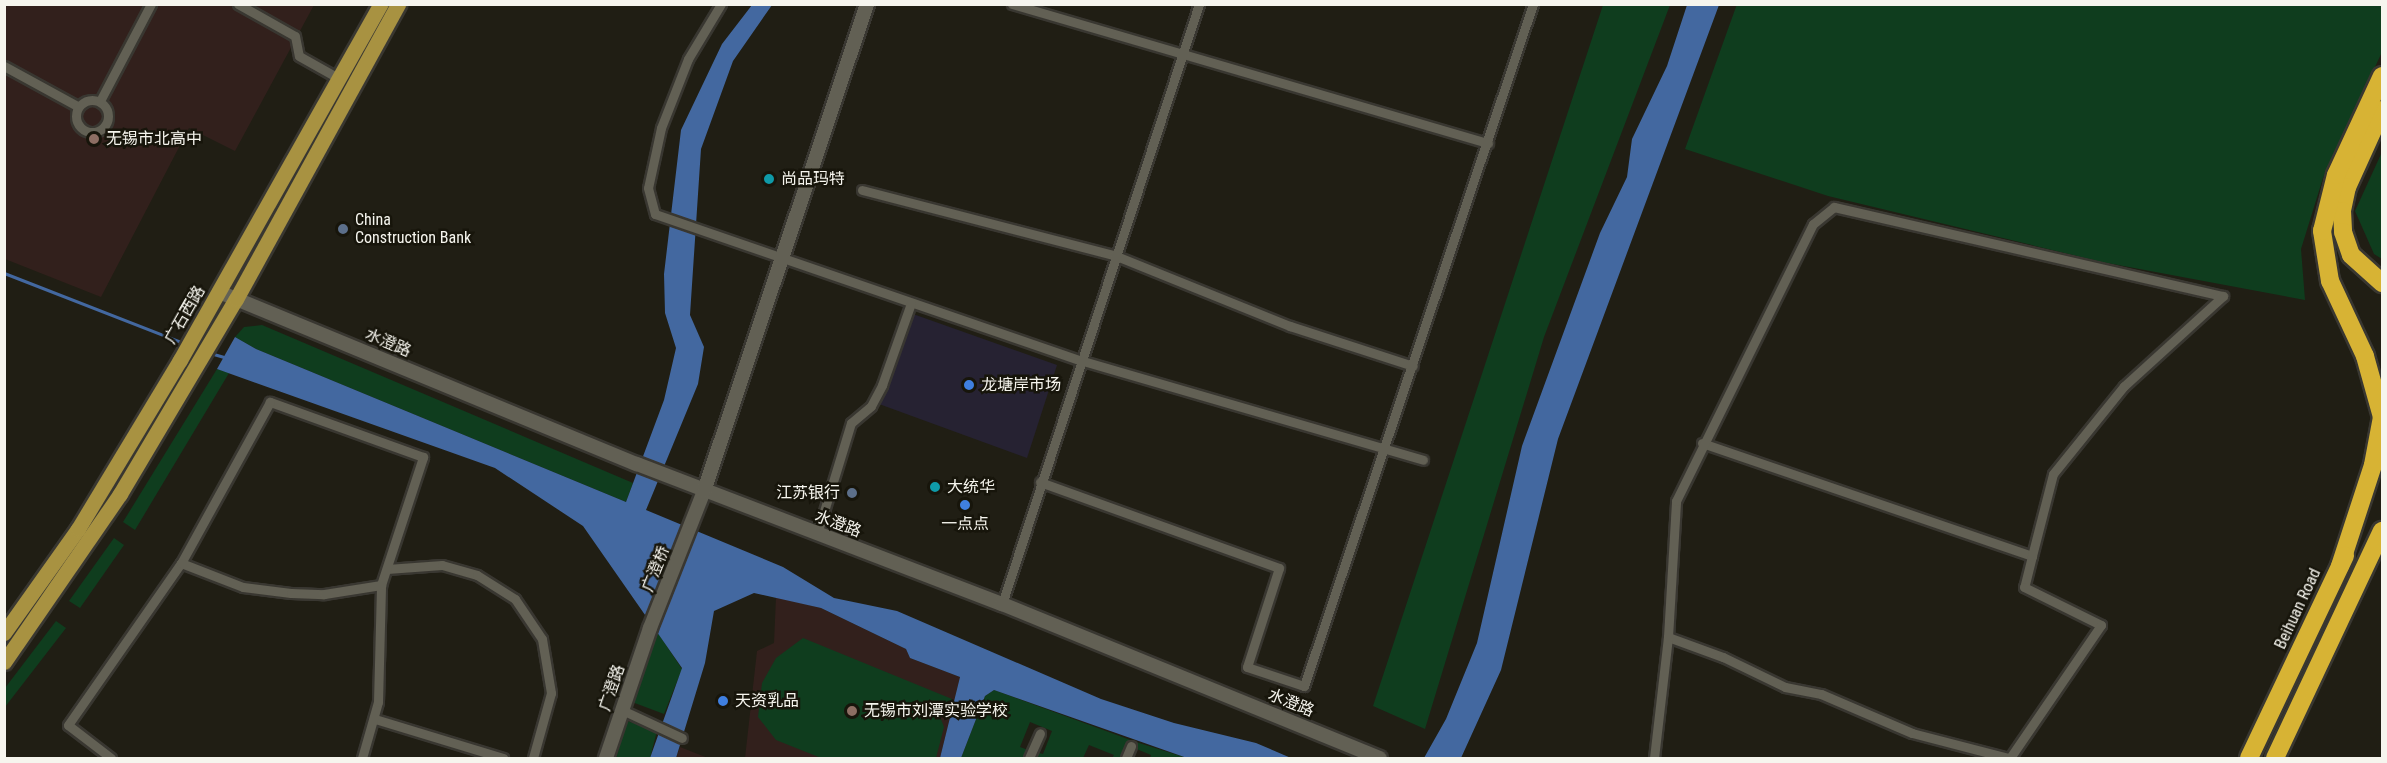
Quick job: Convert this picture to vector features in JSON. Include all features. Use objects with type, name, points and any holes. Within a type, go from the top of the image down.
[{"type":"highway","points":[[2340,566],[2373,465],[2382,417],[2365,356],[2330,281],[2322,231],[2336,175],[2382,76]]},
{"type":"highway","points":[[2382,110],[2347,186],[2342,211],[2343,232],[2351,255],[2382,283]]},
{"type":"highway","name":"Beihuan Road","points":[[2249,759],[2382,475]]},
{"type":"highway","points":[[2275,759],[2382,531]]},
{"type":"main road","name":"广石西路","points":[[4,633],[78,529],[180,360],[381,4]]},
{"type":"main road","points":[[4,662],[120,494],[236,298],[398,4]]},
{"type":"street","points":[[100,101],[151,4]]},
{"type":"street","points":[[238,4],[296,36],[299,56],[340,79]]},
{"type":"street","points":[[721,4],[688,59],[661,128],[648,188],[655,214],[1083,361],[1423,460]]},
{"type":"street","name":"广澄桥","points":[[650,628],[704,491],[784,260],[867,4]]},
{"type":"street","points":[[1012,4],[1488,143]]},
{"type":"street","points":[[1002,604],[1040,482],[1083,361],[1114,255],[1199,4]]},
{"type":"street","points":[[1040,482],[1279,568],[1247,667],[1304,686],[1386,449],[1533,4]]},
{"type":"street","points":[[4,66],[79,107]]},
{"type":"street","points":[[88,101],[100,101],[108,119],[104,128],[94,132],[84,130],[77,123],[79,107],[88,101]]},
{"type":"street","points":[[862,189],[1114,255],[1290,326],[1413,366]]},
{"type":"street","points":[[1654,759],[1668,637],[1676,501],[1702,443],[1813,224],[1834,207],[2223,296],[2124,386],[2053,474],[2024,587],[2101,625],[2009,759],[1912,733],[1821,694],[1785,687],[1723,657],[1668,637]]},
{"type":"street","name":"水澄路","points":[[219,292],[637,465],[1002,604],[1380,759]]},
{"type":"street","points":[[817,534],[851,423],[875,399],[911,303]]},
{"type":"street","points":[[111,759],[68,725],[181,563],[270,402],[423,457],[381,585],[375,718],[362,759]]},
{"type":"street","points":[[1702,443],[2032,556]]},
{"type":"street","points":[[181,563],[243,587],[291,593],[324,594],[381,585]]},
{"type":"street","points":[[387,569],[442,565],[477,575],[515,599],[543,639],[551,693],[533,759]]},
{"type":"street","name":"广澄路","points":[[606,759],[650,628]]},
{"type":"street","points":[[622,710],[682,738]]},
{"type":"street","points":[[375,718],[503,759]]},
{"type":"street","points":[[1029,759],[1040,733]]},
{"type":"street","points":[[1126,759],[1131,747]]},
{"type":"shaded area","name":"无锡市北高中","points":[[4,5],[314,5],[235,151],[189,128],[101,297],[5,259]]},
{"type":"shaded area","name":"龙塘岸市场","points":[[913,314],[1057,365],[1027,458],[879,404]]},
{"type":"shaded area","name":"无锡市刘潭实验学校","points":[[776,597],[821,608],[906,649],[910,658],[960,677],[940,758],[745,758],[757,651],[774,643]]},
{"type":"shaded area","points":[[680,747],[708,758],[676,758]]},
{"type":"green space","points":[[1737,4],[2382,5],[2382,52],[2323,178],[2301,249],[2305,300],[2102,262],[1828,196],[1685,149]]},
{"type":"green space","points":[[1603,5],[1670,5],[1544,337],[1425,729],[1373,706]]},
{"type":"green space","points":[[2382,152],[2382,259],[2374,254],[2355,211]]},
{"type":"green space","points":[[262,325],[633,483],[626,502],[256,349],[235,337],[244,327]]},
{"type":"green space","points":[[217,369],[229,373],[135,530],[123,522]]},
{"type":"green space","points":[[114,538],[124,545],[80,608],[69,601]]},
{"type":"green space","points":[[56,621],[66,628],[5,707],[5,688]]},
{"type":"green space","points":[[656,630],[682,669],[664,714],[632,702]]},
{"type":"green space","name":"无锡市刘潭实验学校","points":[[803,638],[952,699],[947,714],[938,711],[944,727],[936,758],[821,758],[776,740],[758,717],[762,683],[776,658]]},
{"type":"green space","points":[[994,690],[1136,742],[1187,758],[1150,758],[1151,755],[1127,745],[1122,758],[1112,758],[1114,755],[1089,745],[1083,758],[1033,758],[1036,752],[1043,754],[1052,731],[1030,722],[1020,747],[1028,750],[1025,758],[961,758],[985,696]]},
{"type":"green space","points":[[627,721],[657,731],[650,758],[616,758]]},
{"type":"water","points":[[752,5],[772,5],[733,61],[701,149],[690,315],[704,347],[698,384],[646,510],[783,567],[834,598],[897,611],[1101,699],[1174,723],[1256,743],[1291,758],[1187,758],[994,690],[985,696],[961,758],[940,758],[960,677],[910,658],[906,649],[821,608],[754,593],[714,611],[705,663],[676,758],[650,758],[682,668],[583,526],[495,468],[217,369],[235,337],[256,349],[626,502],[664,400],[676,348],[665,313],[664,274],[681,130],[722,44]]},
{"type":"water","points":[[1687,5],[1719,5],[1558,439],[1501,670],[1461,758],[1424,758],[1446,719],[1477,643],[1522,446],[1600,233],[1627,177],[1632,139],[1667,66]]},
{"type":"waterway","points":[[4,273],[184,343]]},
{"type":"waterway","points":[[210,353],[227,358]]},
{"type":"place","name":"无锡市北高中","points":[[94,139]]},
{"type":"place","name":"尚品玛特","points":[[769,179]]},
{"type":"place","name":"China Construction Bank","points":[[343,229]]},
{"type":"place","name":"龙塘岸市场","points":[[969,385]]},
{"type":"place","name":"大统华","points":[[935,487]]},
{"type":"place","name":"江苏银行","points":[[852,493]]},
{"type":"place","name":"一点点","points":[[965,505]]},
{"type":"place","name":"天资乳品","points":[[723,701]]},
{"type":"place","name":"无锡市刘潭实验学校","points":[[852,711]]}]
